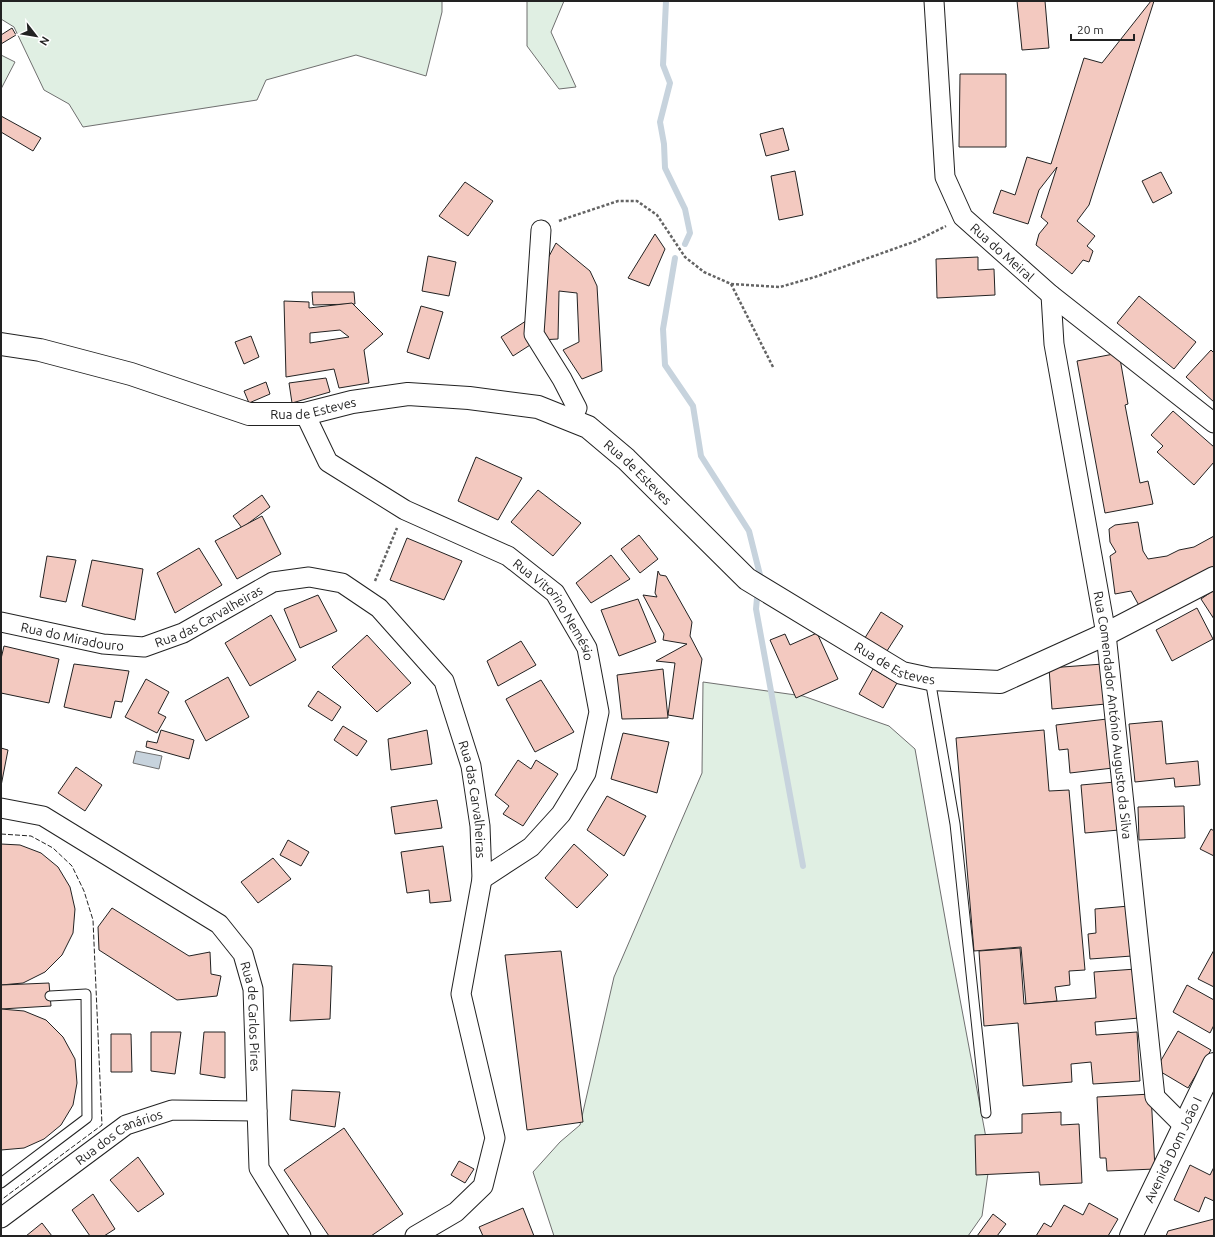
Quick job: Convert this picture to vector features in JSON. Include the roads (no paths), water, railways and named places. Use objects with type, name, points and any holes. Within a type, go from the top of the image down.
[{"type":"street","name":"Rua do Meiral","points":[[934,1],[945,177],[963,217],[1051,295],[1214,423]]},
{"type":"street","points":[[541,230],[534,334],[562,378],[577,408],[571,421]]},
{"type":"street","name":"Rua Comendador António Augusto da Silva","points":[[1051,295],[1054,344],[1106,634],[1155,1097],[1184,1126]]},
{"type":"street","name":"Rua de Esteves","points":[[1,344],[40,350],[131,374],[249,414],[305,414],[352,402],[408,394],[469,398],[538,407],[588,427],[626,459],[747,579],[902,673],[930,680],[1000,682],[1106,634],[1214,578]]},
{"type":"street","name":"Rua Vitorino Nemésio","points":[[305,414],[328,462],[405,510],[508,556],[555,593],[588,648],[599,712],[586,773],[560,814],[532,847],[482,879]]},
{"type":"street","name":"Rua das Carvalheiras","points":[[144,647],[183,633],[274,582],[308,577],[342,583],[379,608],[444,681],[471,766],[480,826],[482,879],[461,994],[495,1138],[484,1186],[456,1212],[415,1236]]},
{"type":"street","name":"Rua do Miradouro","points":[[1,622],[103,644],[144,647]]},
{"type":"street","name":"Rua de Carlos Pires","points":[[1,808],[43,816],[220,924],[243,954],[253,989],[259,1168],[301,1236]]},
{"type":"street","name":"Avenida Dom João I","points":[[1131,1236],[1214,1064]]},
{"type":"street","name":"Rua dos Canários","points":[[1,1218],[126,1125],[172,1110],[257,1111]]},
{"type":"lane","points":[[930,680],[955,824],[986,1113]]},
{"type":"lane","points":[[1,1183],[87,1118],[86,994],[50,996]]},
{"type":"waterway","points":[[666,1],[663,65],[670,83],[660,122],[664,144],[665,168],[685,209],[690,233],[685,244]]},
{"type":"waterway","points":[[675,258],[663,329],[665,365],[693,406],[701,456],[749,531],[761,579]]},
{"type":"waterway","points":[[757,598],[756,609],[803,866]]}]
